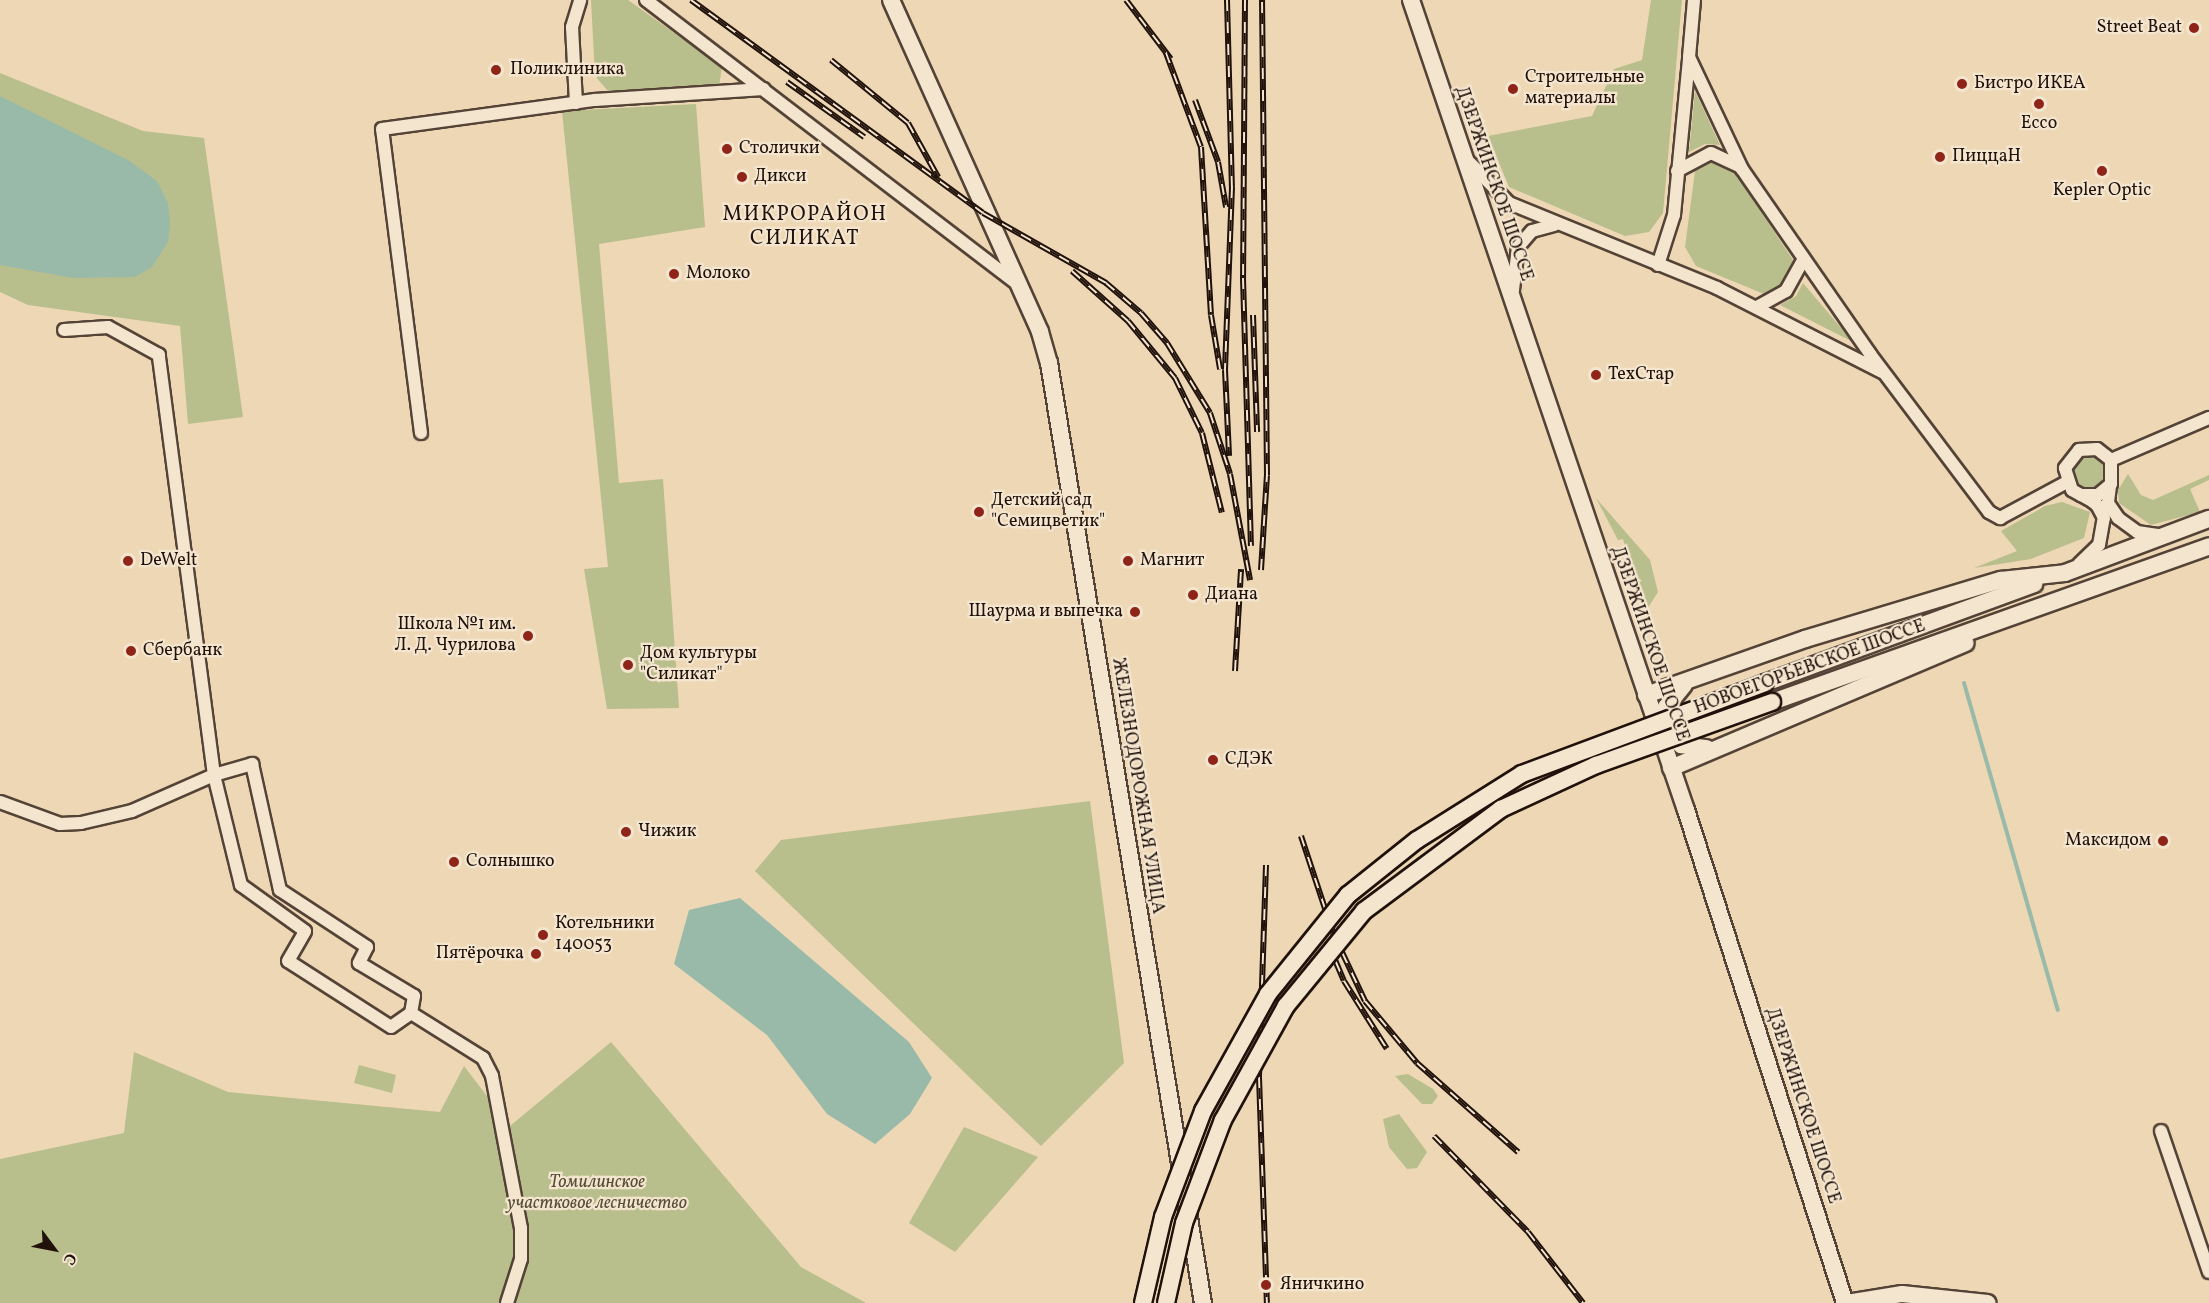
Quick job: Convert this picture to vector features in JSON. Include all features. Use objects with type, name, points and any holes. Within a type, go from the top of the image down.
[{"type":"main road","name":"ЖЕЛЕЗНОДОРОЖНАЯ УЛИЦА","points":[[891,0],[1014,281],[1040,332],[1049,363],[1203,1303]]},
{"type":"main road","name":"ДЗЕРЖИНСКОЕ ШОССЕ","points":[[1411,0],[1671,768],[1846,1303]]},
{"type":"main road","name":"НОВОЕГОРЬЕВСКОЕ ШОССЕ","points":[[1143,1303],[1163,1217],[1203,1111],[1268,994],[1348,895],[1459,811],[1522,774],[2209,519]]},
{"type":"main road","name":"НОВОЕГОРЬЕВСКОЕ ШОССЕ","points":[[1166,1303],[1184,1223],[1233,1101],[1286,1006],[1364,911],[1501,809],[1588,769],[1772,702],[2073,598],[2209,546]]},
{"type":"main road","points":[[2173,561],[2209,555]]},
{"type":"main road","points":[[1646,695],[2001,580],[2059,574]]},
{"type":"main road","points":[[1671,768],[2073,598]]},
{"type":"main road","points":[[1708,674],[1672,693],[1665,723],[1686,747],[1728,744]]},
{"type":"main road","points":[[1846,1303],[1902,1294],[1988,1303]]},
{"type":"street","points":[[576,103],[572,27],[580,0]]},
{"type":"street","points":[[646,0],[1014,281]]},
{"type":"street","points":[[1658,265],[1674,215],[1694,0]]},
{"type":"street","points":[[1689,57],[1742,169],[1803,260],[1885,374],[1994,517],[2067,482]]},
{"type":"street","points":[[421,433],[382,129],[576,103],[764,89]]},
{"type":"street","points":[[1458,141],[1484,180],[1509,203],[1555,225],[1757,307],[1885,374]]},
{"type":"street","points":[[1677,171],[1711,153],[1742,169]]},
{"type":"street","points":[[1513,301],[1518,247],[1532,231],[1555,225]]},
{"type":"street","points":[[1757,307],[1786,291],[1803,260]]},
{"type":"street","points":[[0,802],[60,824],[81,823],[132,811],[214,775],[252,764],[280,890],[367,947],[359,963],[414,996],[411,1013],[392,1028],[288,961],[305,931],[241,885],[214,775],[159,355],[108,327],[64,330]]},
{"type":"street","points":[[2111,460],[2209,418]]},
{"type":"street","points":[[2059,574],[2092,554],[2103,536],[2102,510],[2080,495],[2067,482],[2067,461],[2079,450],[2097,449],[2111,460]]},
{"type":"street","points":[[2111,460],[2108,502],[2127,526],[2145,536],[2177,532]]},
{"type":"street","points":[[2080,495],[2098,495],[2111,484]]},
{"type":"street","points":[[411,1013],[464,1043],[483,1058],[492,1076],[521,1228],[521,1258],[507,1303]]},
{"type":"street","points":[[2161,1131],[2209,1272]]},
{"type":"green space","points":[[591,0],[628,0],[722,67],[719,86],[608,91],[595,76]]},
{"type":"green space","points":[[1651,0],[1682,0],[1663,213],[1649,232],[1625,236],[1509,187],[1488,136],[1592,116],[1614,69],[1642,60]]},
{"type":"green space","points":[[0,73],[143,131],[204,138],[243,417],[188,424],[180,326],[28,305],[0,292]]},
{"type":"green space","points":[[1695,91],[1720,145],[1705,144],[1689,152]]},
{"type":"green space","points":[[696,104],[705,227],[599,244],[619,483],[663,479],[679,708],[607,709],[584,569],[608,567],[562,111]]},
{"type":"green space","points":[[1712,162],[1731,167],[1793,260],[1779,288],[1764,294],[1696,266],[1685,247],[1695,171]]},
{"type":"green space","points":[[1803,283],[1853,342],[1780,305],[1796,296]]},
{"type":"green space","points":[[2090,455],[2102,460],[2107,472],[2102,484],[2090,489],[2078,484],[2073,472],[2078,460]]},
{"type":"green space","points":[[2128,474],[2141,495],[2153,500],[2209,475],[2209,480],[2190,489],[2200,512],[2151,525],[2119,503],[2118,490]]},
{"type":"green space","points":[[1596,498],[1650,560],[1658,592],[1644,614],[1623,539],[1618,540]]},
{"type":"green space","points":[[2062,502],[2090,512],[2084,538],[2031,559],[1974,568],[2017,551],[2001,531],[2045,506]]},
{"type":"green space","points":[[1090,801],[1124,1063],[1041,1146],[755,871],[781,840]]},
{"type":"green space","name":"Томилинское участковое лесничество","points":[[611,1042],[801,1267],[866,1303],[0,1303],[0,1159],[124,1133],[134,1052],[228,1092],[440,1112],[464,1066],[510,1126]]},
{"type":"green space","points":[[359,1065],[396,1075],[392,1093],[354,1083]]},
{"type":"green space","points":[[1408,1074],[1433,1089],[1438,1096],[1432,1104],[1422,1104],[1395,1076]]},
{"type":"green space","points":[[1399,1114],[1427,1152],[1417,1168],[1407,1169],[1389,1147],[1383,1119]]},
{"type":"green space","points":[[964,1127],[1038,1157],[955,1252],[909,1223]]},
{"type":"shaded area","points":[[0,96],[128,160],[157,181],[168,203],[170,224],[168,242],[152,267],[135,277],[73,278],[0,265]]},
{"type":"shaded area","points":[[740,898],[909,1042],[932,1078],[910,1114],[875,1144],[827,1114],[767,1035],[674,964],[689,910]]},
{"type":"waterway","points":[[1964,683],[2058,1010]]},
{"type":"railway","points":[[691,0],[983,213],[1106,283],[1141,313],[1167,343],[1210,413],[1230,474],[1250,580]]},
{"type":"railway","points":[[1126,0],[1171,59]]},
{"type":"railway","points":[[1227,0],[1232,187],[1225,370],[1229,456]]},
{"type":"railway","points":[[1245,0],[1243,278],[1251,546]]},
{"type":"railway","points":[[1261,570],[1267,475],[1262,0]]},
{"type":"railway","points":[[1166,53],[1201,147],[1211,315],[1220,369]]},
{"type":"railway","points":[[831,60],[908,123],[938,177]]},
{"type":"railway","points":[[787,82],[864,137]]},
{"type":"railway","points":[[1195,100],[1218,162],[1226,207]]},
{"type":"railway","points":[[1072,271],[1128,321],[1175,378],[1202,433],[1222,513]]},
{"type":"railway","points":[[1253,315],[1257,432]]},
{"type":"railway","points":[[1235,671],[1241,569]]},
{"type":"railway","points":[[1301,836],[1333,933],[1365,1001],[1417,1063],[1518,1152]]},
{"type":"railway","points":[[1266,865],[1259,1077],[1267,1303]]},
{"type":"railway","points":[[1327,941],[1344,981],[1387,1049]]},
{"type":"railway","points":[[1434,1136],[1528,1232],[1583,1303]]},
{"type":"place","name":"Street Beat","points":[[2194,28]]},
{"type":"place","name":"Поликлиника","points":[[496,70]]},
{"type":"place","name":"Бистро ИКЕА","points":[[1962,84]]},
{"type":"place","name":"Строительные материалы","points":[[1513,89]]},
{"type":"place","name":"Ecco","points":[[2039,104]]},
{"type":"place","name":"Столички","points":[[727,149]]},
{"type":"place","name":"ПиццаН","points":[[1940,157]]},
{"type":"place","name":"Kepler Optic","points":[[2102,171]]},
{"type":"place","name":"Дикси","points":[[742,177]]},
{"type":"place","name":"Молоко","points":[[674,274]]},
{"type":"place","name":"ТехСтар","points":[[1596,375]]},
{"type":"place","name":"Детский сад \"Семицветик\"","points":[[979,512]]},
{"type":"place","name":"DeWelt","points":[[128,561]]},
{"type":"place","name":"Магнит","points":[[1128,561]]},
{"type":"place","name":"Диана","points":[[1193,595]]},
{"type":"place","name":"Шаурма и выпечка","points":[[1135,612]]},
{"type":"place","name":"Школа №1 им. Л. Д. Чурилова","points":[[528,636]]},
{"type":"place","name":"Сбербанк","points":[[131,651]]},
{"type":"place","name":"Дом культуры \"Силикат\"","points":[[628,665]]},
{"type":"place","name":"СДЭК","points":[[1213,760]]},
{"type":"place","name":"Чижик","points":[[626,832]]},
{"type":"place","name":"Максидом","points":[[2163,841]]},
{"type":"place","name":"Солнышко","points":[[454,862]]},
{"type":"place","name":"Котельники 140053","points":[[543,935]]},
{"type":"place","name":"Пятёрочка","points":[[536,954]]},
{"type":"place","name":"Яничкино","points":[[1266,1285]]},
{"type":"district","name":"МИКРОРАЙОН СИЛИКАТ","points":[[805,227]]}]
